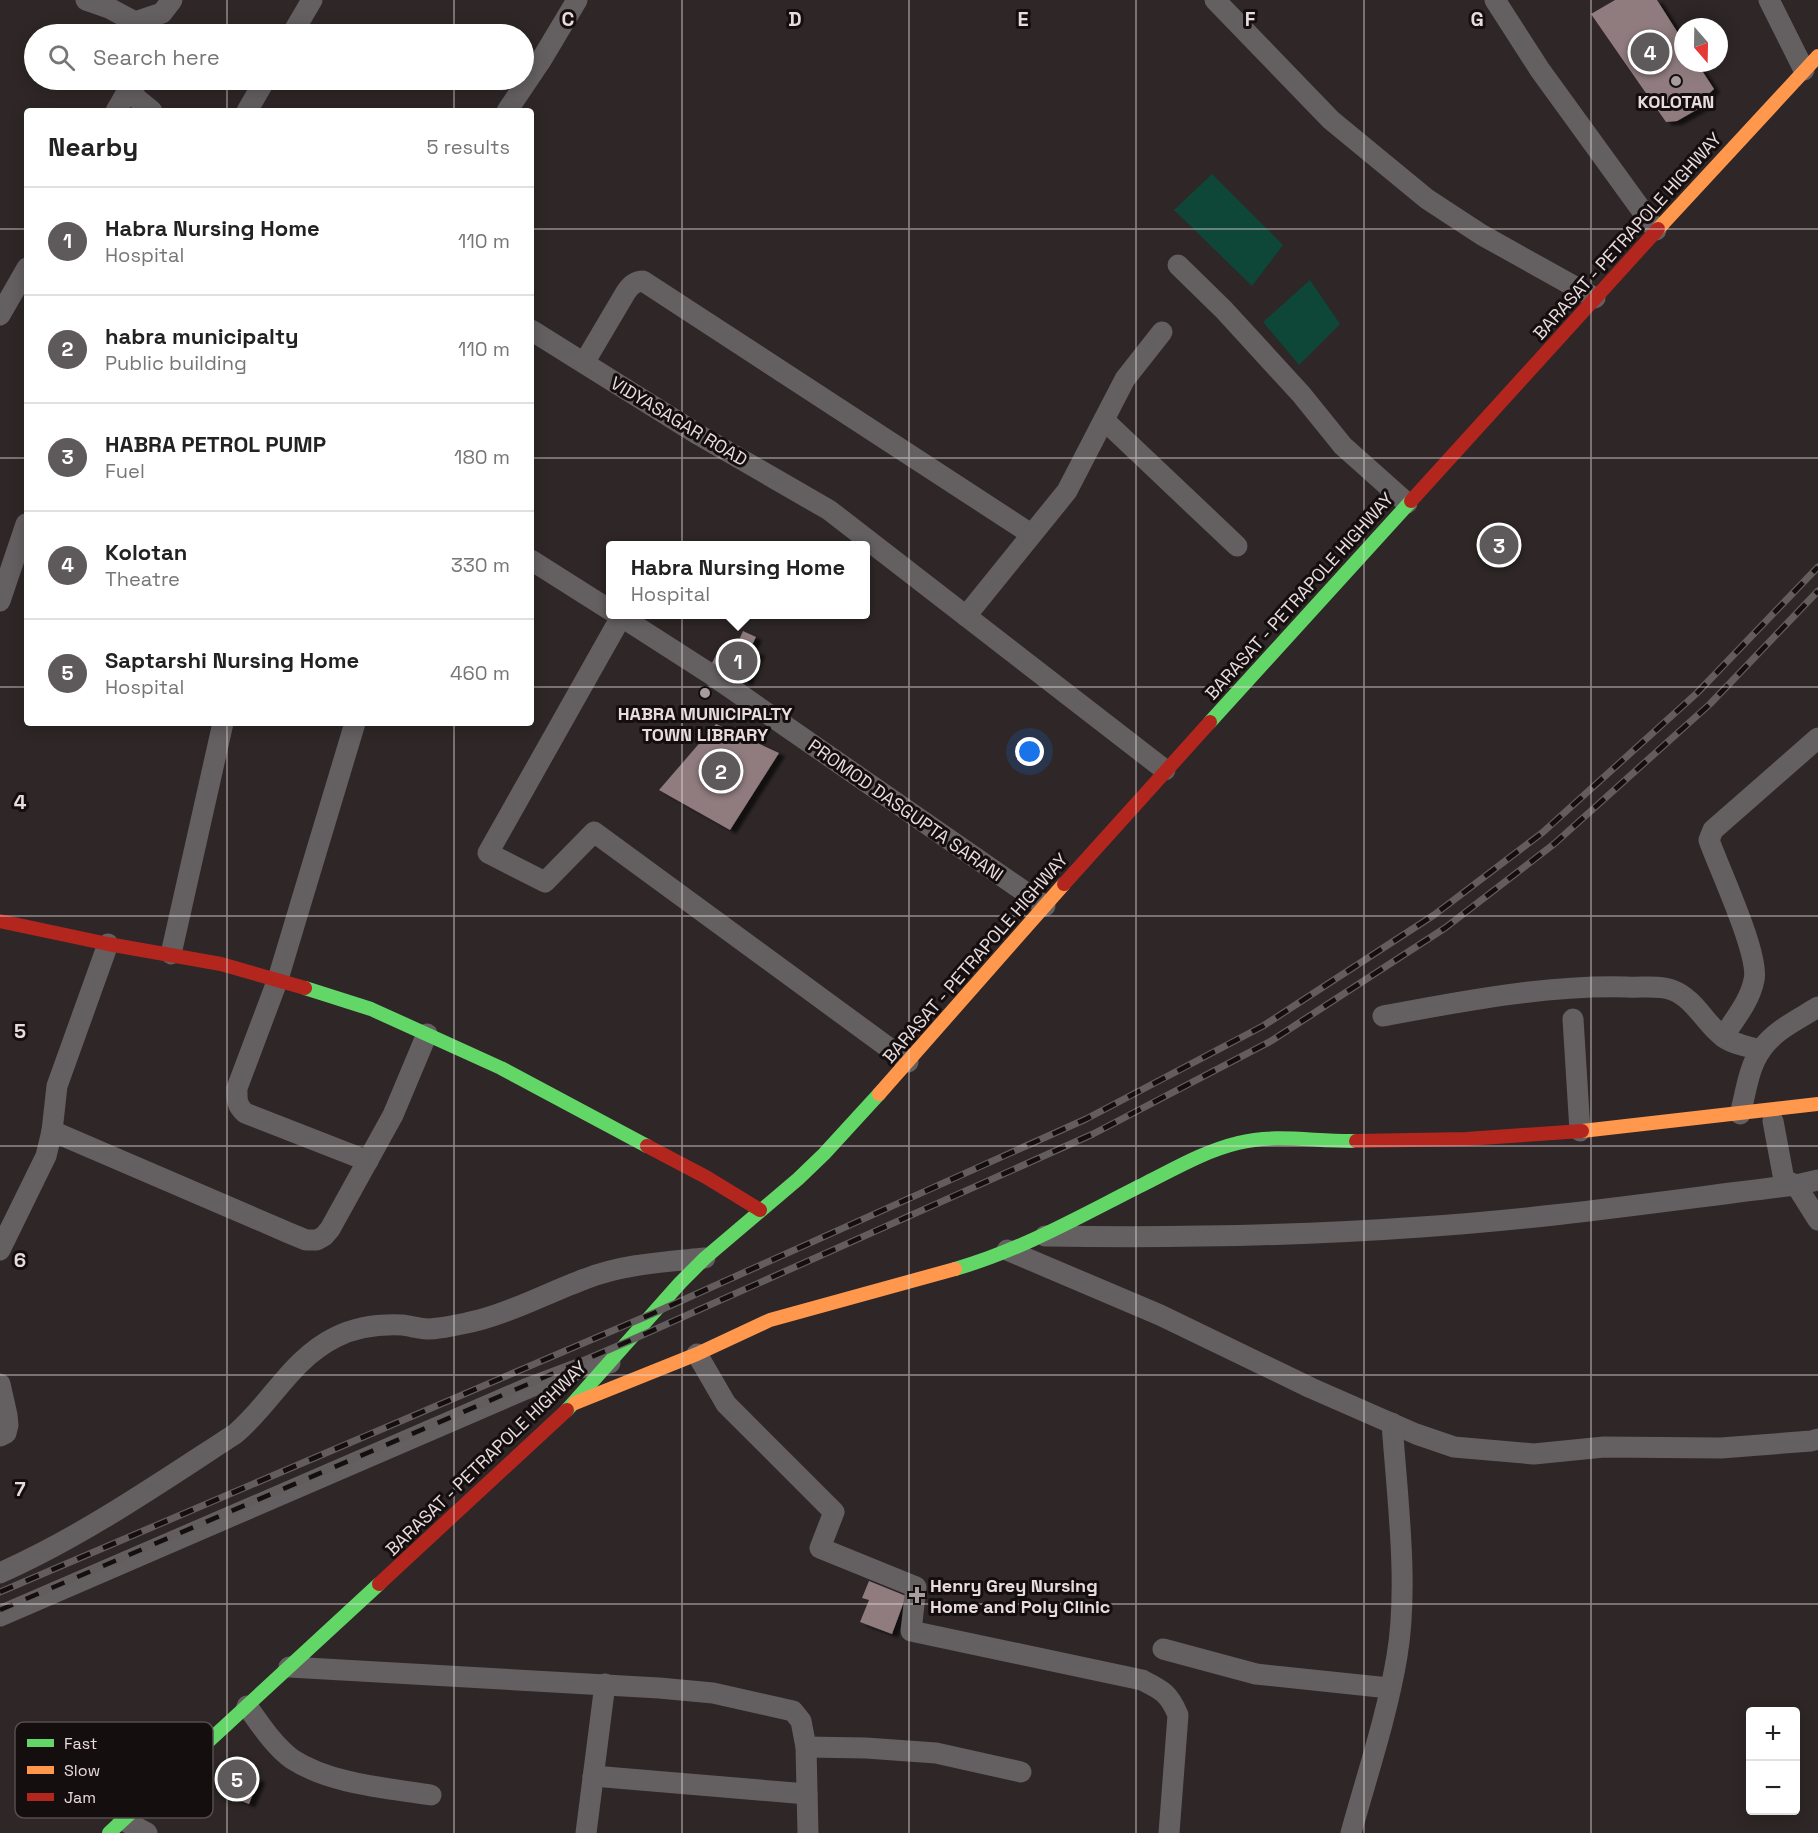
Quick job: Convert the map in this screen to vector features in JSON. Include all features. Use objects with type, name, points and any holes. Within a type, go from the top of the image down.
[{"type":"main road","name":"BARASAT - PETRAPOLE HIGHWAY","points":[[213,1737],[575,1403],[680,1283],[705,1258],[807,1171],[908,1062],[1165,770],[1811,63]]},
{"type":"main road","points":[[0,921],[108,944],[221,964],[278,979],[371,1009],[521,1079],[706,1177],[760,1210]]},
{"type":"main road","points":[[575,1403],[697,1354],[770,1320],[978,1263],[1041,1236],[1204,1154],[1238,1143],[1269,1137],[1332,1142],[1466,1139],[1580,1131],[1818,1104]]},
{"type":"street","points":[[86,0],[109,8],[131,24]]},
{"type":"street","points":[[144,24],[162,13],[172,0]]},
{"type":"street","points":[[298,24],[312,0]]},
{"type":"street","points":[[1215,0],[1331,120],[1427,199],[1482,235],[1595,297]]},
{"type":"street","points":[[1495,0],[1540,70],[1656,230]]},
{"type":"street","points":[[1769,0],[1811,63]]},
{"type":"street","points":[[534,71],[574,1]]},
{"type":"street","points":[[118,108],[127,90]]},
{"type":"street","points":[[133,90],[135,98],[148,108]]},
{"type":"street","points":[[249,108],[259,90]]},
{"type":"street","points":[[509,108],[521,90]]},
{"type":"street","points":[[1178,265],[1224,310],[1300,393],[1343,446],[1407,503]]},
{"type":"street","points":[[0,315],[24,273]]},
{"type":"street","points":[[584,363],[631,285],[643,281],[1031,534]]},
{"type":"street","name":"VIDYASAGAR ROAD","points":[[534,332],[699,435],[829,510],[869,541]]},
{"type":"street","points":[[966,616],[1067,490],[1131,369],[1162,332]]},
{"type":"street","points":[[1104,420],[1237,546]]},
{"type":"street","points":[[0,601],[5,570],[24,528]]},
{"type":"street","name":"VIDYASAGAR ROAD","points":[[870,542],[1165,770]]},
{"type":"street","name":"PROMOD DASGUPTA SARANI","points":[[534,562],[606,608]]},
{"type":"street","points":[[613,619],[488,853],[545,882],[594,832],[908,1062]]},
{"type":"street","name":"PROMOD DASGUPTA SARANI","points":[[624,619],[712,675],[1045,906]]},
{"type":"street","points":[[171,954],[222,726]]},
{"type":"street","points":[[354,726],[278,979],[237,1088],[238,1107],[245,1113],[368,1161]]},
{"type":"street","points":[[1723,1037],[1746,1001],[1755,980],[1754,963],[1709,840],[1713,830],[1818,738]]},
{"type":"street","points":[[0,1250],[8,1214],[46,1156],[52,1131],[57,1086],[108,944]]},
{"type":"street","points":[[1383,1016],[1472,999],[1554,990],[1598,987],[1659,988],[1673,990],[1686,999],[1723,1037],[1761,1050]]},
{"type":"street","points":[[1740,1114],[1752,1066],[1761,1050],[1770,1039],[1818,1007]]},
{"type":"street","points":[[1573,1019],[1580,1131]]},
{"type":"street","points":[[52,1131],[306,1240],[317,1240],[330,1229],[393,1115],[427,1034]]},
{"type":"street","points":[[1773,1121],[1785,1180],[1796,1185],[1818,1220]]},
{"type":"street","points":[[1041,1236],[1149,1238],[1421,1227],[1536,1218],[1796,1185],[1818,1180]]},
{"type":"street","points":[[1007,1250],[1141,1307],[1311,1388],[1416,1434],[1454,1447],[1534,1454],[1605,1447],[1721,1448],[1818,1439]]},
{"type":"street","points":[[0,1573],[79,1534],[235,1434],[250,1421],[293,1368],[317,1348],[336,1337],[375,1325],[402,1325],[428,1329],[480,1320],[586,1278],[620,1268],[705,1258]]},
{"type":"street","points":[[697,1354],[726,1404],[834,1512],[820,1548],[915,1587],[911,1631],[1142,1680],[1162,1690],[1172,1700],[1178,1714],[1169,1833]]},
{"type":"street","points":[[0,1616],[528,1388],[581,1368],[610,1363]]},
{"type":"street","points":[[0,1384],[9,1425],[6,1433],[0,1436]]},
{"type":"street","points":[[1351,1833],[1397,1656],[1401,1611],[1400,1549],[1392,1423]]},
{"type":"street","points":[[1163,1649],[1256,1674],[1389,1688]]},
{"type":"street","points":[[289,1667],[605,1684],[713,1693],[793,1711],[801,1721],[806,1747],[808,1833]]},
{"type":"street","points":[[586,1833],[605,1684]]},
{"type":"street","points":[[247,1706],[292,1759],[318,1771],[349,1781],[431,1795]]},
{"type":"street","points":[[806,1747],[936,1753],[1021,1772]]},
{"type":"street","points":[[593,1776],[807,1794]]},
{"type":"street","points":[[116,1827],[147,1833]]},
{"type":"shaded area","points":[[1212,174],[1283,245],[1252,286],[1174,210]]},
{"type":"shaded area","points":[[1310,280],[1340,324],[1299,365],[1263,322]]},
{"type":"building","name":"KOLOTAN","points":[[1615,0],[1657,0],[1674,27],[1674,72],[1703,72],[1714,89],[1703,99],[1705,105],[1677,121],[1666,122],[1591,14]]},
{"type":"building","points":[[743,631],[756,637],[750,649],[759,653],[746,682],[711,665],[720,647],[733,653]]},
{"type":"building","points":[[716,724],[779,753],[730,830],[659,790]]},
{"type":"building","points":[[869,1581],[906,1596],[892,1634],[860,1622],[869,1600],[862,1598]]},
{"type":"building","points":[[231,1768],[259,1779],[249,1804],[221,1793]]},
{"type":"railway","points":[[0,1592],[654,1313],[1086,1119],[1263,1026],[1434,915],[1542,833],[1697,693],[1818,567]]},
{"type":"railway","points":[[0,1610],[629,1341],[1093,1134],[1271,1041],[1445,928],[1554,844],[1710,704],[1818,591]]},
{"type":"traffic: fast","points":[[1210,722],[1411,501]]},
{"type":"traffic: fast","points":[[305,988],[371,1009],[501,1068],[647,1146]]},
{"type":"traffic: fast","points":[[567,1410],[680,1283],[705,1258],[798,1179],[879,1094]]},
{"type":"traffic: fast","points":[[955,1269],[1029,1242],[1191,1160],[1226,1146],[1267,1139],[1356,1141]]},
{"type":"traffic: fast","points":[[213,1737],[379,1584]]},
{"type":"traffic: fast","points":[[109,1833],[125,1818]]},
{"type":"traffic: slow","points":[[1658,229],[1818,56]]},
{"type":"traffic: slow","points":[[879,1094],[1064,884]]},
{"type":"traffic: slow","points":[[1582,1131],[1818,1104]]},
{"type":"traffic: slow","points":[[575,1403],[697,1354],[770,1320],[955,1269]]},
{"type":"traffic: jam","points":[[1411,501],[1658,229]]},
{"type":"traffic: jam","points":[[1064,884],[1210,722]]},
{"type":"traffic: jam","points":[[0,921],[108,944],[221,964],[305,988]]},
{"type":"traffic: jam","points":[[1356,1141],[1466,1139],[1582,1131]]},
{"type":"traffic: jam","points":[[647,1146],[706,1177],[760,1210]]},
{"type":"traffic: jam","points":[[379,1584],[567,1410]]},
{"type":"place","name":"Kolotan","points":[[1650,52]]},
{"type":"place","name":"KOLOTAN","points":[[1676,81]]},
{"type":"place","name":"HABRA PETROL PUMP","points":[[1499,545]]},
{"type":"place","name":"Habra Nursing Home","points":[[738,661]]},
{"type":"place","name":"HABRA MUNICIPALTY TOWN LIBRARY","points":[[705,693]]},
{"type":"place","name":"habra municipalty","points":[[721,771]]},
{"type":"place","name":"Henry Grey Nursing Home and Poly Clinic","points":[[917,1595]]},
{"type":"place","name":"Saptarshi Nursing Home","points":[[237,1779]]}]
